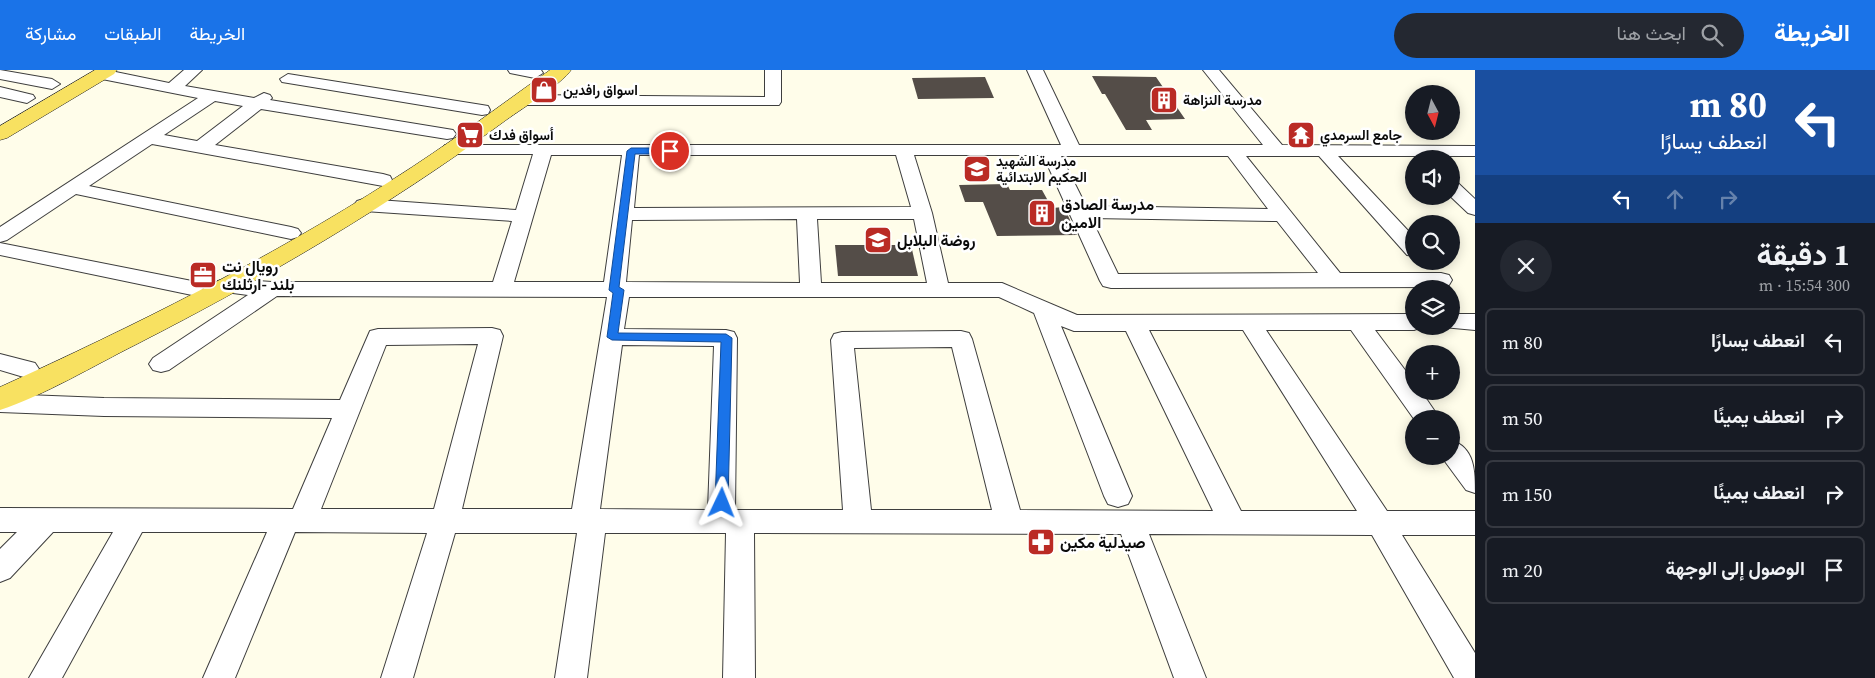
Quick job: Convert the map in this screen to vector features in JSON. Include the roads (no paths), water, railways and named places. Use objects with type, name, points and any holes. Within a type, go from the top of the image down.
[{"type":"main road","points":[[0,114],[76,70]]},
{"type":"main road","points":[[0,381],[90,341],[192,288],[449,142],[520,100],[562,70]]},
{"type":"main road","points":[[0,399],[65,369],[226,286],[398,186],[449,142],[482,110],[530,71]]},
{"type":"main road","points":[[0,134],[105,72]]},
{"type":"street","points":[[172,88],[194,70]]},
{"type":"street","points":[[520,100],[774,102],[773,70]]},
{"type":"street","points":[[1035,70],[1073,151]]},
{"type":"street","points":[[1212,70],[1277,151]]},
{"type":"street","points":[[105,72],[172,88],[258,103],[449,142],[542,151],[1324,151],[1405,154]]},
{"type":"street","points":[[0,74],[52,84]]},
{"type":"street","points":[[200,148],[294,74],[482,110]]},
{"type":"street","points":[[1,92],[15,84],[21,77]]},
{"type":"street","points":[[1,92],[27,98]]},
{"type":"street","points":[[0,236],[212,96]]},
{"type":"street","points":[[149,138],[383,180]]},
{"type":"street","points":[[501,290],[542,151]]},
{"type":"street","points":[[571,678],[612,337],[623,214],[631,151]]},
{"type":"street","points":[[904,151],[922,213],[938,290]]},
{"type":"street","points":[[1050,151],[1111,281],[1441,280],[1432,270]]},
{"type":"street","points":[[1233,151],[1334,280]]},
{"type":"street","points":[[1324,151],[1405,240]]},
{"type":"street","points":[[1460,152],[1475,151]]},
{"type":"street","points":[[73,188],[291,233]]},
{"type":"street","points":[[1460,196],[1475,210]]},
{"type":"street","points":[[364,205],[523,216]]},
{"type":"street","points":[[1078,212],[1283,215]]},
{"type":"street","points":[[623,214],[922,213]]},
{"type":"street","points":[[807,214],[811,290]]},
{"type":"street","points":[[0,249],[192,288]]},
{"type":"street","points":[[226,286],[272,289],[1002,290],[1074,323],[1405,322]]},
{"type":"street","points":[[161,364],[272,289]]},
{"type":"street","points":[[1043,309],[1118,496]]},
{"type":"street","points":[[1357,322],[1421,410]]},
{"type":"street","points":[[1460,322],[1475,322]]},
{"type":"street","points":[[1134,323],[1233,523]]},
{"type":"street","points":[[1250,323],[1380,523],[1472,678]]},
{"type":"street","points":[[219,678],[347,409],[378,337],[492,336],[445,521],[397,678]]},
{"type":"street","points":[[612,337],[726,338],[730,522],[739,678]]},
{"type":"street","points":[[858,522],[842,340],[951,339],[961,339],[1009,522]]},
{"type":"street","points":[[0,362],[26,369]]},
{"type":"street","points":[[0,403],[104,407],[347,409]]},
{"type":"street","points":[[1460,462],[1475,482]]},
{"type":"street","points":[[0,520],[1475,523]]},
{"type":"street","points":[[0,569],[46,520]]},
{"type":"street","points":[[45,678],[134,521]]},
{"type":"street","points":[[1130,522],[1190,678]]},
{"type":"place","name":"اسواق رافدين","points":[[544,90]]},
{"type":"place","name":"مدرسة النزاهة","points":[[1164,100]]},
{"type":"place","name":"أسواق فدك","points":[[470,135]]},
{"type":"place","name":"جامع السرمدي","points":[[1301,135]]},
{"type":"place","name":"مدرسة الشهيد الحكيم الابتدائية","points":[[977,169]]},
{"type":"place","name":"مدرسة الصادق الامين","points":[[1042,213]]},
{"type":"place","name":"روضة البلابل","points":[[878,240]]},
{"type":"place","name":"رويال نت بلند -ارثلنك","points":[[203,275]]},
{"type":"place","name":"صيدلية مكين","points":[[1041,542]]}]
